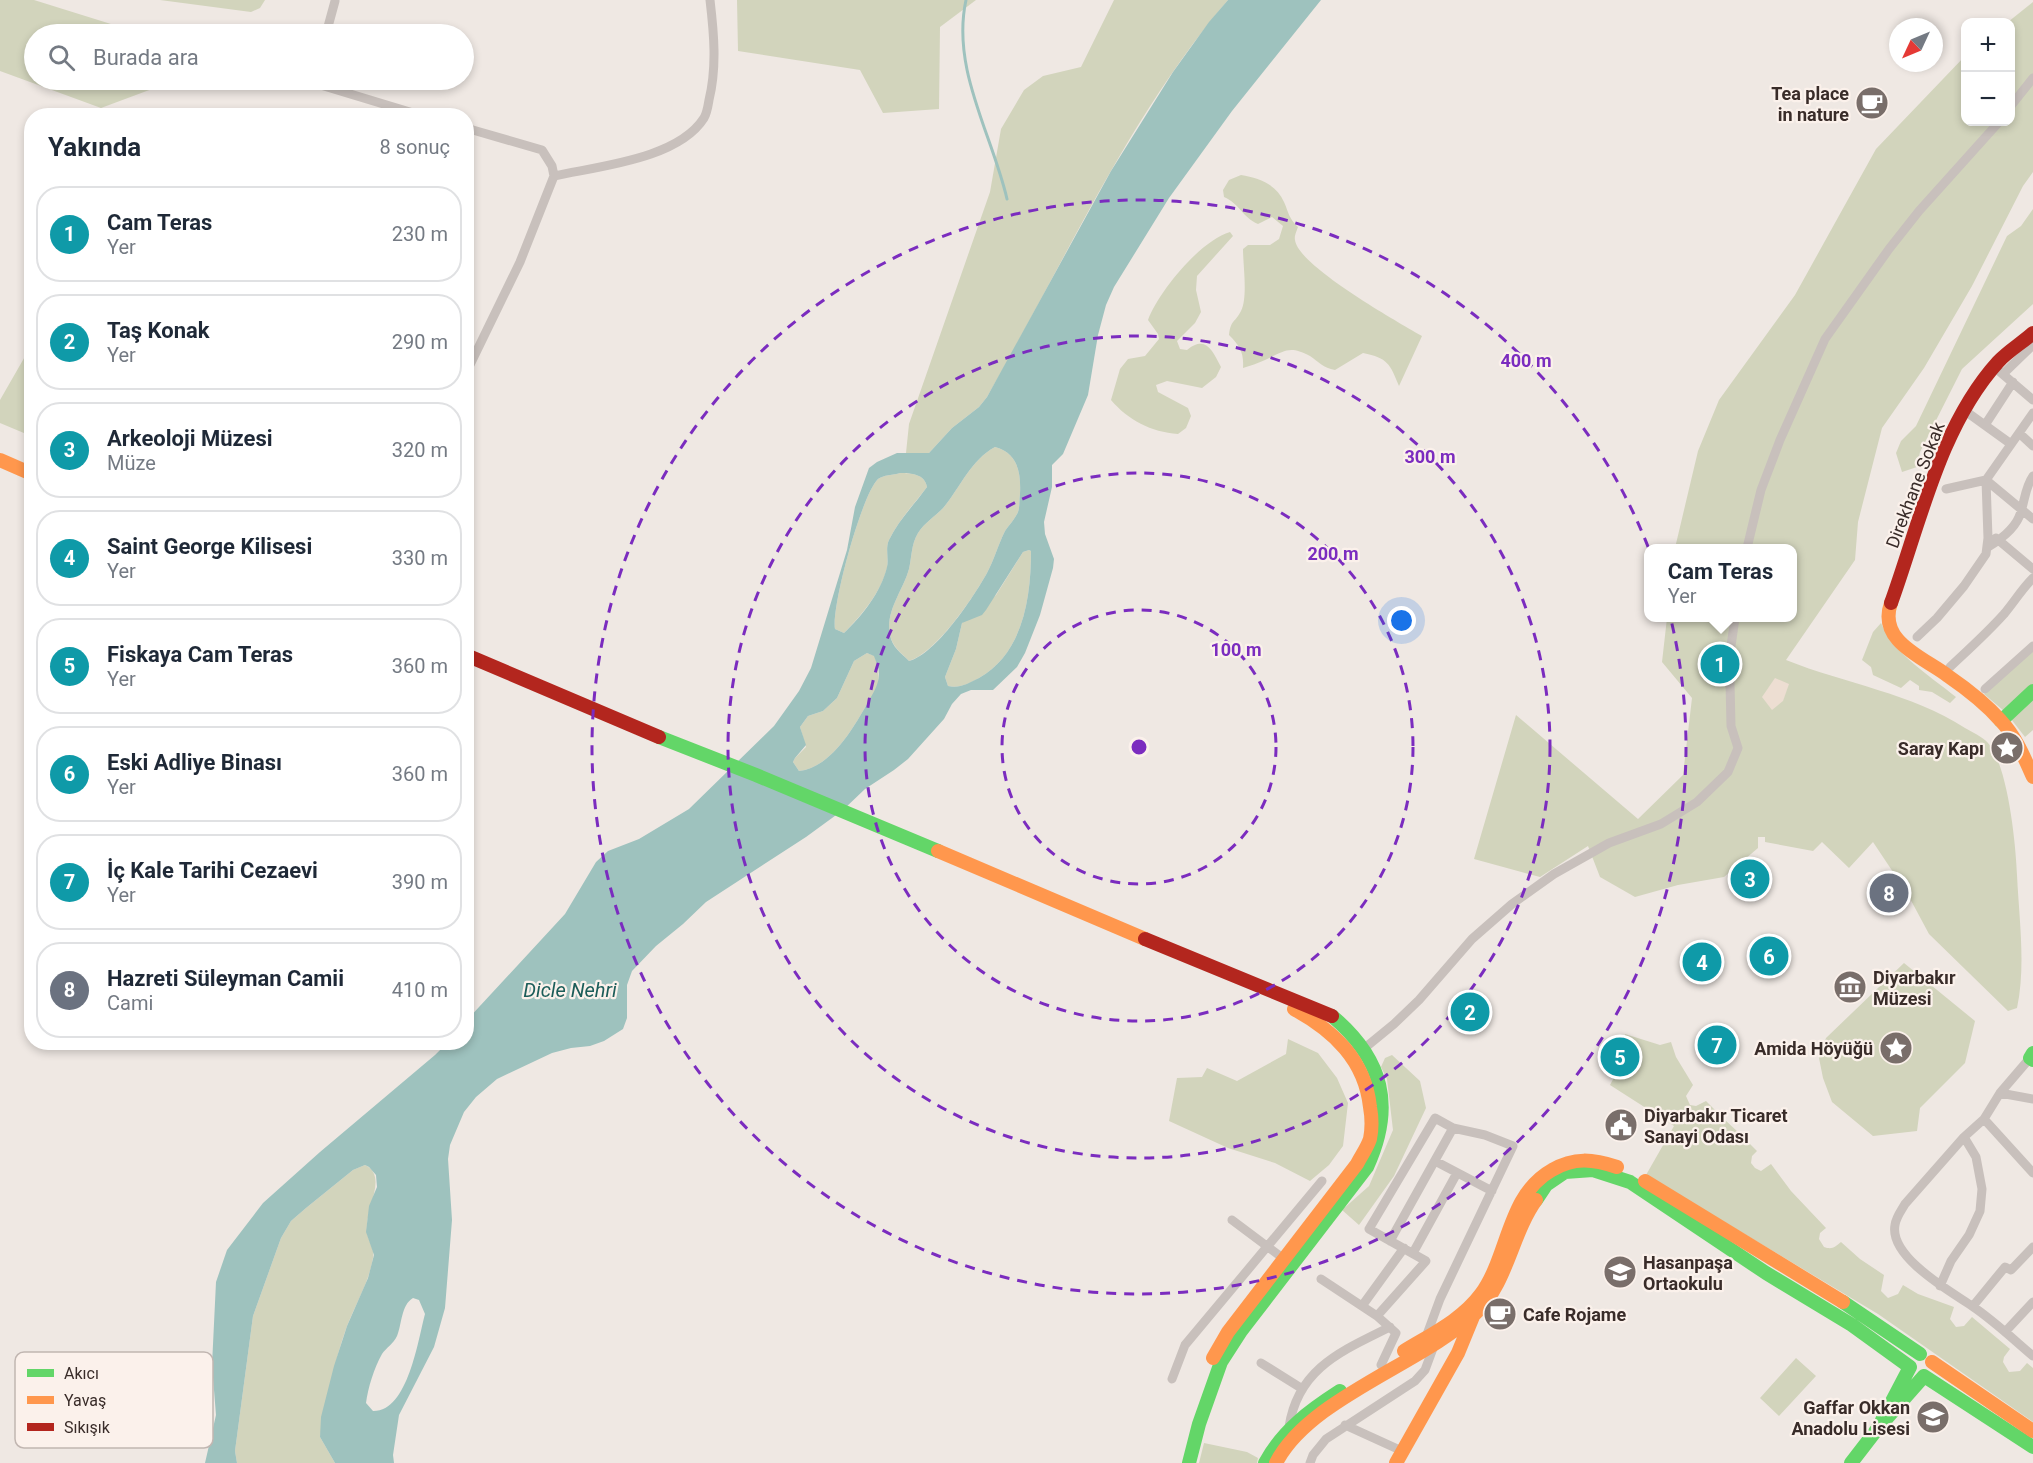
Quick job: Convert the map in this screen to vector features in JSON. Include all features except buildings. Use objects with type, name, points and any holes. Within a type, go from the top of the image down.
[{"type":"main road","name":"Direkhane Sokak","points":[[2033,333],[1999,360],[1985,377],[1961,415],[1940,462],[1889,608],[1891,630],[1901,643],[1947,675],[2001,721],[2033,777]]},
{"type":"main road","points":[[0,460],[24,470]]},
{"type":"main road","points":[[0,470],[24,480]]},
{"type":"main road","points":[[474,659],[625,727],[778,792],[1195,963],[1330,1014],[1348,1029],[1365,1049],[1382,1099],[1382,1125],[1376,1148],[1353,1186],[1241,1331],[1221,1362],[1199,1424],[1189,1463]]},
{"type":"main road","points":[[474,668],[625,727]]},
{"type":"main road","points":[[2001,721],[2033,691]]},
{"type":"main road","points":[[1180,1463],[1202,1386],[1213,1358],[1228,1332],[1356,1164],[1369,1142],[1372,1123],[1371,1098],[1361,1069],[1342,1042],[1323,1025],[1297,1010],[1195,963]]},
{"type":"main road","points":[[1265,1463],[1289,1427],[1311,1409],[1381,1365],[1431,1340],[1452,1321],[1481,1293],[1527,1192],[1553,1168],[1571,1161],[1594,1158],[1639,1177],[1841,1300],[2033,1431]]},
{"type":"main road","points":[[1276,1463],[1290,1441],[1309,1423],[1431,1340],[1474,1314],[1494,1291],[1528,1212],[1540,1190],[1554,1178],[1573,1170],[1591,1169],[1608,1172],[1630,1182],[1739,1256],[1852,1325],[1910,1367],[1917,1376],[1924,1376],[2033,1447]]},
{"type":"main road","points":[[1399,1457],[1466,1339],[1474,1314]]},
{"type":"main road","points":[[1878,1428],[1910,1367],[1913,1356],[1926,1358]]},
{"type":"main road","points":[[1851,1463],[1878,1428],[1930,1372],[1926,1358]]},
{"type":"street","points":[[554,176],[638,158],[670,146],[688,136],[705,116],[713,83],[714,38],[710,0]]},
{"type":"street","points":[[329,24],[335,1]]},
{"type":"street","points":[[2015,101],[2033,78]]},
{"type":"street","points":[[337,90],[397,108]]},
{"type":"street","points":[[1748,544],[1761,490],[1780,440],[1826,339],[1889,249],[1919,211],[1995,126]]},
{"type":"street","points":[[474,130],[542,150],[552,166],[554,176],[520,262],[474,357]]},
{"type":"street","points":[[2033,345],[2001,372],[2033,400]]},
{"type":"street","points":[[1985,425],[2013,382]]},
{"type":"street","points":[[1968,413],[2011,444]]},
{"type":"street","points":[[1917,637],[1937,618],[1964,586],[1986,554],[1988,547],[1986,480],[2033,413]]},
{"type":"street","points":[[2019,433],[2033,446]]},
{"type":"street","points":[[1988,547],[2000,540],[2019,519],[2023,496],[2033,476]]},
{"type":"street","points":[[1946,489],[1986,480]]},
{"type":"street","points":[[1986,480],[2033,519]]},
{"type":"street","points":[[1987,531],[2033,569]]},
{"type":"street","points":[[1950,667],[2000,618],[2033,578]]},
{"type":"street","points":[[1353,1057],[1419,1000],[1472,939],[1512,904],[1554,874],[1609,843],[1662,824],[1697,802],[1728,772],[1738,748],[1731,726],[1731,646],[1734,622]]},
{"type":"street","points":[[1985,689],[2033,646]]},
{"type":"street","points":[[2032,1057],[2000,1093],[1984,1119],[1964,1137],[1898,1215],[1894,1227],[1898,1242],[1912,1262],[1940,1286],[1973,1306],[2033,1356]]},
{"type":"street","points":[[2000,1093],[2033,1099]]},
{"type":"street","points":[[1310,1463],[1326,1438],[1415,1382],[1425,1370],[1440,1299],[1513,1146],[1485,1135],[1453,1128],[1435,1118],[1369,1229],[1426,1261],[1377,1316]]},
{"type":"street","points":[[1984,1119],[2032,1170]]},
{"type":"street","points":[[1390,1241],[1453,1128]]},
{"type":"street","points":[[1940,1286],[1951,1261],[1970,1235],[1980,1211],[1982,1189],[1976,1157],[1964,1137]]},
{"type":"street","points":[[1435,1161],[1492,1191]]},
{"type":"street","points":[[1362,1306],[1408,1251],[1457,1173]]},
{"type":"street","points":[[1172,1379],[1185,1345],[1322,1181]]},
{"type":"street","points":[[1232,1220],[1284,1258]]},
{"type":"street","points":[[1973,1306],[2006,1267],[2011,1270],[2033,1247]]},
{"type":"street","points":[[1321,1280],[1377,1316],[1396,1333],[1381,1365]]},
{"type":"street","points":[[2005,1332],[2033,1302]]},
{"type":"street","points":[[1289,1427],[1292,1408],[1301,1388],[1336,1354],[1390,1327]]},
{"type":"street","points":[[1261,1362],[1301,1388]]},
{"type":"street","points":[[1346,1425],[1399,1457]]},
{"type":"green space","points":[[0,0],[34,0],[111,24],[24,24],[24,80],[0,71]]},
{"type":"green space","points":[[160,0],[265,0],[260,8],[251,12]]},
{"type":"green space","points":[[737,0],[976,0],[940,27],[939,109],[883,113],[860,70],[738,51]]},
{"type":"green space","points":[[1114,0],[1228,0],[1192,45],[1128,142],[987,397],[979,407],[952,428],[929,453],[916,455],[906,453],[909,424],[990,192],[1001,129],[1024,90],[1043,76],[1081,67]]},
{"type":"green space","points":[[2033,2],[2033,172],[2023,186],[1972,286],[1924,368],[1882,428],[1858,522],[1855,560],[1786,660],[1923,706],[1980,737],[1988,743],[1995,754],[2010,806],[2020,925],[2020,992],[2017,1008],[2008,1011],[1929,934],[1907,893],[1873,842],[1849,868],[1822,842],[1813,851],[1765,842],[1765,837],[1758,837],[1758,848],[1724,877],[1678,885],[1635,897],[1600,877],[1588,846],[1540,877],[1474,859],[1516,715],[1638,819],[1683,775],[1692,698],[1662,662],[1667,622],[1797,622],[1797,544],[1676,544],[1698,451],[1719,400],[1795,295],[1876,149],[1961,60],[1961,126],[2015,126],[2015,18],[2013,18]]},
{"type":"green space","points":[[52,90],[149,90],[101,108]]},
{"type":"green space","points":[[1241,175],[1272,186],[1281,196],[1290,218],[1298,227],[1295,240],[1300,251],[1313,264],[1372,306],[1422,336],[1399,386],[1387,363],[1378,357],[1363,353],[1335,370],[1324,366],[1310,356],[1292,350],[1243,368],[1240,350],[1229,335],[1232,324],[1243,305],[1245,289],[1243,249],[1248,245],[1270,245],[1279,239],[1283,226],[1272,217],[1258,224],[1224,197],[1223,190],[1229,180]]},
{"type":"green space","points":[[2033,209],[2033,304],[1962,369],[1920,452],[1917,467],[1902,472],[1896,453],[1901,441],[1916,426],[2007,236],[2021,226]]},
{"type":"green space","points":[[1230,232],[1233,236],[1197,276],[1196,290],[1201,312],[1195,323],[1177,341],[1180,349],[1187,350],[1204,344],[1215,355],[1221,367],[1216,377],[1202,388],[1167,381],[1156,385],[1158,392],[1188,408],[1191,416],[1186,428],[1178,434],[1149,428],[1133,419],[1111,400],[1120,369],[1128,359],[1145,356],[1159,339],[1148,320],[1153,308],[1171,282],[1206,245]]},
{"type":"green space","points":[[24,358],[24,433],[0,423],[0,400]]},
{"type":"green space","points":[[995,447],[1009,454],[1017,465],[1020,486],[1018,512],[1005,531],[987,573],[963,610],[931,647],[909,661],[893,643],[889,626],[892,609],[909,569],[916,537],[944,507],[979,459]]},
{"type":"green space","points":[[900,473],[920,477],[927,487],[889,540],[887,568],[875,595],[844,633],[835,629],[835,617],[856,527],[871,489],[878,479]]},
{"type":"green space","points":[[1031,551],[1031,569],[1029,587],[1022,623],[1015,639],[1006,654],[994,667],[979,678],[968,684],[948,686],[945,677],[956,649],[962,623],[996,595],[1023,552]]},
{"type":"green space","points":[[1881,623],[1904,655],[1956,697],[1950,703],[1932,692],[1919,690],[1919,686],[1910,680],[1901,688],[1873,675],[1871,667],[1862,660],[1873,632]]},
{"type":"green space","points":[[2033,650],[2033,685],[2004,711],[1984,694]]},
{"type":"green space","points":[[867,653],[875,656],[878,670],[878,684],[873,694],[855,725],[839,746],[821,763],[799,771],[793,762],[806,747],[800,727],[808,716],[823,711],[837,698],[854,661]]},
{"type":"green space","points":[[2033,699],[2033,730],[2025,737],[2011,719]]},
{"type":"green space","name":"Amida Höyüğü","points":[[1904,963],[1975,1021],[1965,1063],[1920,1108],[1917,1131],[1873,1136],[1832,1102],[1823,1078],[1819,1058],[1826,1038]]},
{"type":"green space","points":[[1625,1034],[1660,1045],[1671,1042],[1676,1057],[1693,1085],[1686,1096],[1690,1105],[1696,1106],[1706,1101],[1721,1116],[1719,1120],[1724,1119],[1739,1133],[1737,1136],[1739,1138],[1742,1136],[1757,1151],[1752,1156],[1751,1163],[1755,1168],[1761,1171],[1771,1164],[1791,1191],[1826,1228],[1820,1233],[1819,1239],[1824,1247],[1833,1248],[1841,1242],[1860,1259],[1884,1275],[1881,1291],[1888,1298],[1898,1294],[1903,1285],[1918,1294],[1954,1307],[1950,1319],[1956,1327],[1964,1326],[1972,1317],[2010,1349],[2003,1362],[2009,1372],[2020,1371],[2027,1363],[2033,1368],[2033,1422],[1878,1314],[1646,1175],[1674,1126],[1610,1085],[1621,1064],[1614,1059],[1617,1051],[1625,1055],[1630,1042],[1624,1038]]},
{"type":"green space","points":[[1288,1039],[1318,1053],[1337,1078],[1348,1103],[1343,1146],[1329,1165],[1310,1181],[1275,1163],[1228,1148],[1169,1121],[1177,1078],[1202,1077],[1207,1068],[1237,1081],[1286,1054]]},
{"type":"green space","points":[[1392,1055],[1420,1081],[1426,1108],[1394,1176],[1359,1225],[1342,1210],[1369,1186],[1393,1130],[1387,1079],[1381,1067],[1385,1058]]},
{"type":"green space","points":[[365,1165],[372,1170],[375,1177],[374,1194],[367,1223],[373,1258],[369,1276],[338,1353],[320,1437],[335,1463],[237,1463],[235,1451],[253,1316],[281,1238],[291,1221],[353,1170]]},
{"type":"green space","points":[[1796,1358],[1816,1376],[1779,1416],[1760,1398]]},
{"type":"green space","points":[[1204,1443],[1247,1452],[1258,1458],[1257,1463],[1199,1463]]},
{"type":"shaded area","points":[[1775,678],[1789,684],[1783,701],[1772,710],[1762,697]]},
{"type":"water","name":"Dicle Nehri","points":[[1228,0],[1321,0],[1232,111],[1169,198],[1114,287],[1106,305],[1098,335],[1088,395],[1063,454],[1052,465],[1052,487],[1044,522],[1045,534],[1054,559],[1053,568],[1040,615],[1017,667],[993,690],[971,690],[961,694],[952,704],[944,719],[908,759],[865,789],[843,810],[806,837],[706,902],[656,946],[632,971],[627,985],[627,1018],[623,1029],[604,1041],[552,1053],[497,1079],[476,1097],[464,1112],[450,1145],[448,1159],[452,1220],[445,1308],[434,1347],[399,1415],[393,1455],[394,1463],[335,1463],[320,1437],[321,1417],[334,1366],[347,1326],[368,1278],[374,1255],[366,1232],[369,1206],[377,1187],[376,1175],[365,1165],[353,1170],[291,1221],[281,1238],[253,1316],[235,1451],[237,1463],[205,1463],[208,1448],[213,1448],[213,1428],[216,1415],[213,1352],[216,1282],[227,1250],[263,1203],[440,1050],[474,1050],[474,1012],[565,914],[596,862],[608,851],[639,839],[689,809],[774,726],[799,691],[811,668],[847,550],[855,507],[869,468],[897,453],[929,453],[952,428],[979,407],[987,397],[1111,171],[1173,72]],"holes":[[[995,447],[1009,454],[1017,465],[1020,486],[1018,512],[1005,531],[987,573],[953,624],[931,648],[909,661],[897,650],[890,635],[889,626],[892,609],[909,569],[914,542],[921,529],[944,507],[973,466]],[[900,473],[917,475],[923,479],[927,487],[889,540],[887,567],[876,594],[844,633],[835,629],[835,617],[856,527],[871,489],[878,479]],[[1031,551],[1029,587],[1022,623],[1015,639],[1006,654],[979,678],[968,684],[948,686],[945,677],[956,649],[962,623],[982,615],[1023,552]],[[867,653],[874,656],[879,678],[873,693],[855,725],[839,746],[821,763],[799,771],[793,762],[806,745],[800,727],[808,716],[823,711],[837,698],[854,661]],[[413,1298],[419,1300],[425,1314],[410,1373],[395,1400],[385,1408],[373,1411],[366,1403],[376,1365],[397,1336],[402,1315]]]},
{"type":"waterway","points":[[966,0],[963,26],[968,76],[1007,199]]},
{"type":"traffic: fast","points":[[2001,721],[2033,691]]},
{"type":"traffic: fast","points":[[659,737],[938,851]]},
{"type":"traffic: fast","points":[[1189,1463],[1199,1424],[1221,1362],[1241,1331],[1367,1167],[1376,1145],[1381,1124],[1382,1104],[1373,1067],[1363,1049],[1332,1016]]},
{"type":"traffic: fast","points":[[2033,1053],[2030,1058],[2033,1060]]},
{"type":"traffic: fast","points":[[1536,1200],[1546,1185],[1565,1172],[1593,1170],[1630,1182],[1766,1273],[1852,1325],[1910,1367],[1878,1428]]},
{"type":"traffic: fast","points":[[1843,1302],[1920,1354]]},
{"type":"traffic: fast","points":[[1851,1463],[1878,1428],[1924,1376],[2033,1447]]},
{"type":"traffic: fast","points":[[1265,1463],[1288,1431],[1340,1391]]},
{"type":"traffic: slow","points":[[0,460],[24,470]]},
{"type":"traffic: slow","points":[[1891,603],[1888,617],[1897,638],[1916,655],[1969,691],[1995,715],[2015,740],[2033,777]]},
{"type":"traffic: slow","points":[[938,851],[1145,939]]},
{"type":"traffic: slow","points":[[1213,1358],[1228,1332],[1357,1164],[1370,1139],[1371,1111],[1367,1090],[1354,1061],[1334,1037],[1294,1009]]},
{"type":"traffic: slow","points":[[1404,1351],[1465,1312],[1481,1294],[1498,1262],[1517,1210],[1537,1181],[1552,1170],[1576,1161],[1600,1162],[1617,1167]]},
{"type":"traffic: slow","points":[[1645,1181],[1843,1302]]},
{"type":"traffic: slow","points":[[1276,1463],[1292,1440],[1314,1419],[1340,1400],[1427,1349],[1476,1313],[1487,1301],[1495,1287],[1536,1200]]},
{"type":"traffic: slow","points":[[1396,1463],[1458,1353],[1474,1314]]},
{"type":"traffic: slow","points":[[1932,1362],[2033,1431]]},
{"type":"traffic: jam","points":[[1891,603],[1922,508],[1946,445],[1961,415],[1978,387],[1998,362],[2033,333]]},
{"type":"traffic: jam","points":[[474,658],[659,737]]},
{"type":"traffic: jam","points":[[1145,939],[1332,1016]]},
{"type":"place","name":"Tea place in nature","points":[[1872,103]]},
{"type":"place","name":"Cam Teras","points":[[1720,664]]},
{"type":"place","name":"Saray Kapı","points":[[2007,748]]},
{"type":"place","name":"Arkeoloji Müzesi","points":[[1750,879]]},
{"type":"place","name":"Hazreti Süleyman Camii","points":[[1889,893]]},
{"type":"place","name":"Eski Adliye Binası","points":[[1769,956]]},
{"type":"place","name":"Saint George Kilisesi","points":[[1702,962]]},
{"type":"place","name":"Diyarbakır Müzesi","points":[[1850,987]]},
{"type":"place","name":"Taş Konak","points":[[1470,1012]]},
{"type":"place","name":"İç Kale Tarihi Cezaevi","points":[[1717,1045]]},
{"type":"place","name":"Amida Höyüğü","points":[[1896,1048]]},
{"type":"place","name":"Fiskaya Cam Teras","points":[[1620,1057]]},
{"type":"place","name":"Diyarbakır Ticaret Sanayi Odası","points":[[1621,1125]]},
{"type":"place","name":"Hasanpaşa Ortaokulu","points":[[1620,1272]]},
{"type":"place","name":"Cafe Rojame","points":[[1500,1314]]},
{"type":"place","name":"Gaffar Okkan Anadolu Lisesi","points":[[1933,1417]]}]
